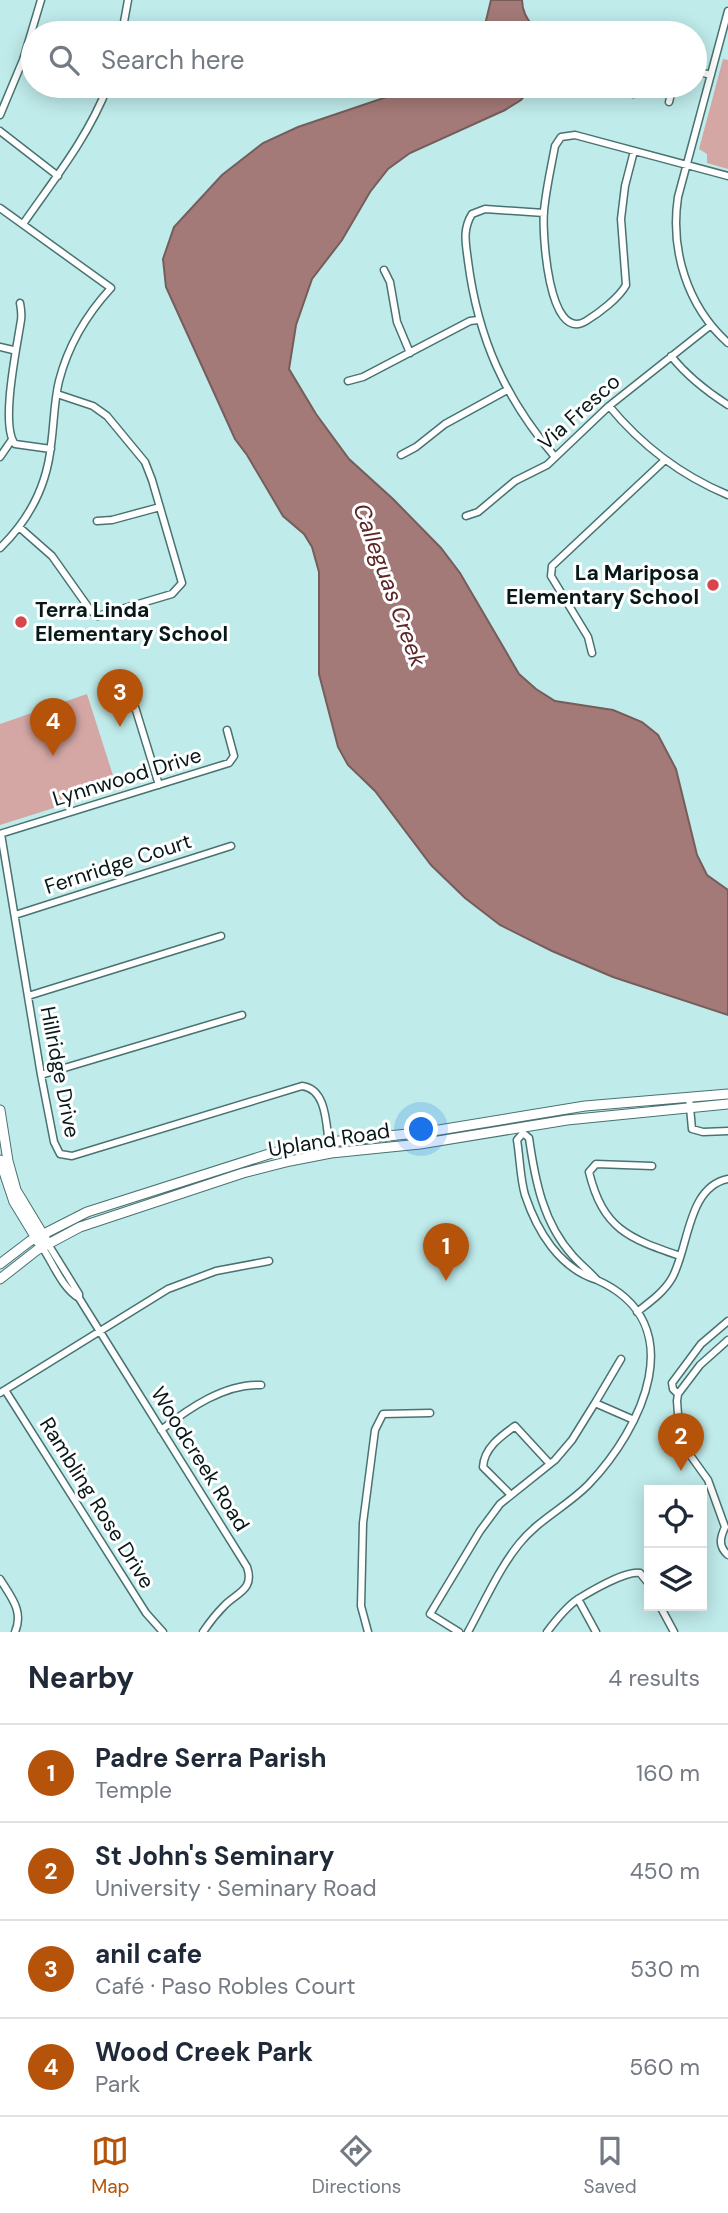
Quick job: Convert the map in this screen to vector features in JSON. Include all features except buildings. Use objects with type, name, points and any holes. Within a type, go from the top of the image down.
[{"type":"main road","name":"Upland Road","points":[[0,1264],[39,1236],[88,1212],[272,1153],[329,1142],[427,1132],[585,1106],[728,1094]]},
{"type":"main road","name":"Upland Road","points":[[0,1279],[45,1245],[80,1227],[267,1166],[331,1153],[420,1144],[567,1120],[728,1104]]},
{"type":"main road","name":"Woodcreek Road","points":[[0,1110],[12,1177],[39,1236]]},
{"type":"main road","name":"Woodcreek Road","points":[[0,1160],[14,1202],[45,1245]]},
{"type":"street","points":[[35,21],[41,0]]},
{"type":"street","points":[[124,21],[128,0]]},
{"type":"street","points":[[707,87],[728,11]]},
{"type":"street","points":[[718,48],[728,50]]},
{"type":"street","points":[[0,115],[21,65]]},
{"type":"street","points":[[23,224],[81,144],[103,98]]},
{"type":"street","points":[[668,102],[669,98]]},
{"type":"street","points":[[704,98],[678,197],[675,218],[677,252],[688,287],[711,325],[728,343]]},
{"type":"street","points":[[0,131],[58,176]]},
{"type":"street","points":[[634,151],[625,186],[621,219],[626,285],[587,320],[578,324],[568,322],[558,310],[550,281],[544,213],[555,146],[561,137],[575,135],[728,176]]},
{"type":"street","points":[[0,208],[111,288],[86,320],[61,373],[51,449],[42,485],[30,511],[0,548]]},
{"type":"street","points":[[544,213],[485,209],[472,214],[464,229],[478,320],[507,390],[555,457]]},
{"type":"street","points":[[384,270],[390,282],[397,322],[410,353]]},
{"type":"street","points":[[20,303],[22,318],[8,373],[4,426],[11,441],[25,446],[51,449]]},
{"type":"street","points":[[348,381],[363,377],[470,321],[478,320]]},
{"type":"street","name":"Via Fresco","points":[[466,516],[478,512],[503,488],[537,471],[555,457],[609,406],[711,325]]},
{"type":"street","points":[[0,347],[13,350]]},
{"type":"street","points":[[671,355],[699,386],[728,405]]},
{"type":"street","points":[[401,455],[445,424],[507,390]]},
{"type":"street","points":[[19,527],[52,556],[90,611],[98,616],[172,594],[180,587],[181,579],[145,462],[114,424],[93,405],[57,394]]},
{"type":"street","points":[[609,406],[637,438],[665,460],[697,482],[728,495]]},
{"type":"street","points":[[0,457],[11,441]]},
{"type":"street","points":[[592,653],[588,637],[553,582],[552,566],[665,460]]},
{"type":"street","points":[[97,521],[112,520],[160,507]]},
{"type":"street","points":[[131,694],[159,785]]},
{"type":"street","name":"Lynnwood Drive","points":[[1,834],[229,763],[234,752],[227,730]]},
{"type":"street","name":"Hillridge Drive","points":[[1,834],[41,1075],[56,1149],[60,1154],[68,1157],[302,1086],[309,1087],[318,1096],[325,1114],[331,1153]]},
{"type":"street","name":"Fernridge Court","points":[[15,915],[232,846]]},
{"type":"street","points":[[29,996],[221,936]]},
{"type":"street","points":[[41,1075],[242,1014]]},
{"type":"street","points":[[689,1097],[691,1126],[695,1131],[728,1130]]},
{"type":"street","points":[[468,1632],[519,1544],[538,1524],[575,1497],[607,1462],[634,1420],[651,1376],[653,1355],[649,1337],[637,1312],[621,1293],[583,1276],[566,1264],[541,1231],[525,1194],[517,1140],[523,1133],[529,1138],[538,1191],[552,1223],[574,1257],[597,1280]]},
{"type":"street","points":[[652,1166],[596,1164],[589,1172],[595,1195],[614,1224],[637,1241],[680,1256]]},
{"type":"street","points":[[637,1312],[658,1295],[672,1278],[697,1206],[710,1187],[728,1178]]},
{"type":"street","name":"Woodcreek Road","points":[[45,1245],[79,1294],[249,1573],[246,1588],[225,1604],[203,1632]]},
{"type":"street","points":[[3,1391],[158,1295],[187,1280],[240,1265],[270,1261]]},
{"type":"street","points":[[678,1394],[672,1383],[701,1344],[728,1321]]},
{"type":"street","points":[[728,1340],[700,1365],[678,1394],[680,1441],[708,1480],[727,1527],[721,1536],[721,1544],[728,1555]]},
{"type":"street","points":[[459,1632],[430,1614],[480,1531],[500,1504],[550,1464],[572,1440],[621,1359]]},
{"type":"street","points":[[161,1430],[221,1393],[239,1387],[261,1385]]},
{"type":"street","name":"Rambling Rose Drive","points":[[3,1391],[146,1613],[163,1632]]},
{"type":"street","points":[[595,1403],[634,1420]]},
{"type":"street","points":[[368,1632],[360,1606],[363,1523],[375,1430],[383,1414],[430,1413]]},
{"type":"street","points":[[511,1495],[483,1466],[487,1452],[501,1436],[515,1426],[550,1464]]},
{"type":"street","points":[[547,1632],[578,1599],[633,1571],[644,1578]]},
{"type":"street","points":[[0,1579],[19,1613],[15,1632]]},
{"type":"street","points":[[578,1599],[596,1632]]},
{"type":"street","points":[[663,1611],[674,1632]]},
{"type":"shaded area","points":[[723,59],[728,60],[728,169],[707,163],[707,154],[699,149]]},
{"type":"shaded area","points":[[87,694],[117,788],[0,825],[0,724]]},
{"type":"water","points":[[491,0],[522,0],[529,21],[486,21]]},
{"type":"water","name":"Calleguas Creek","points":[[384,98],[523,98],[505,110],[410,153],[388,169],[370,192],[342,240],[312,279],[296,325],[289,369],[316,414],[349,459],[441,548],[460,573],[519,674],[555,701],[613,710],[642,722],[658,735],[676,769],[697,855],[707,875],[728,890],[728,1015],[613,977],[500,925],[465,898],[431,865],[375,791],[348,765],[338,747],[319,674],[319,572],[312,547],[304,534],[283,516],[235,439],[166,287],[163,259],[174,227],[222,175],[263,143],[298,127]]},
{"type":"place","name":"La Mariposa Elementary School","points":[[713,585]]},
{"type":"place","name":"Terra Linda Elementary School","points":[[21,622]]},
{"type":"place","name":"anil cafe","points":[[120,727]]},
{"type":"place","name":"Wood Creek Park","points":[[53,756]]},
{"type":"place","name":"Padre Serra Parish","points":[[446,1281]]},
{"type":"place","name":"St John's Seminary","points":[[681,1471]]}]
